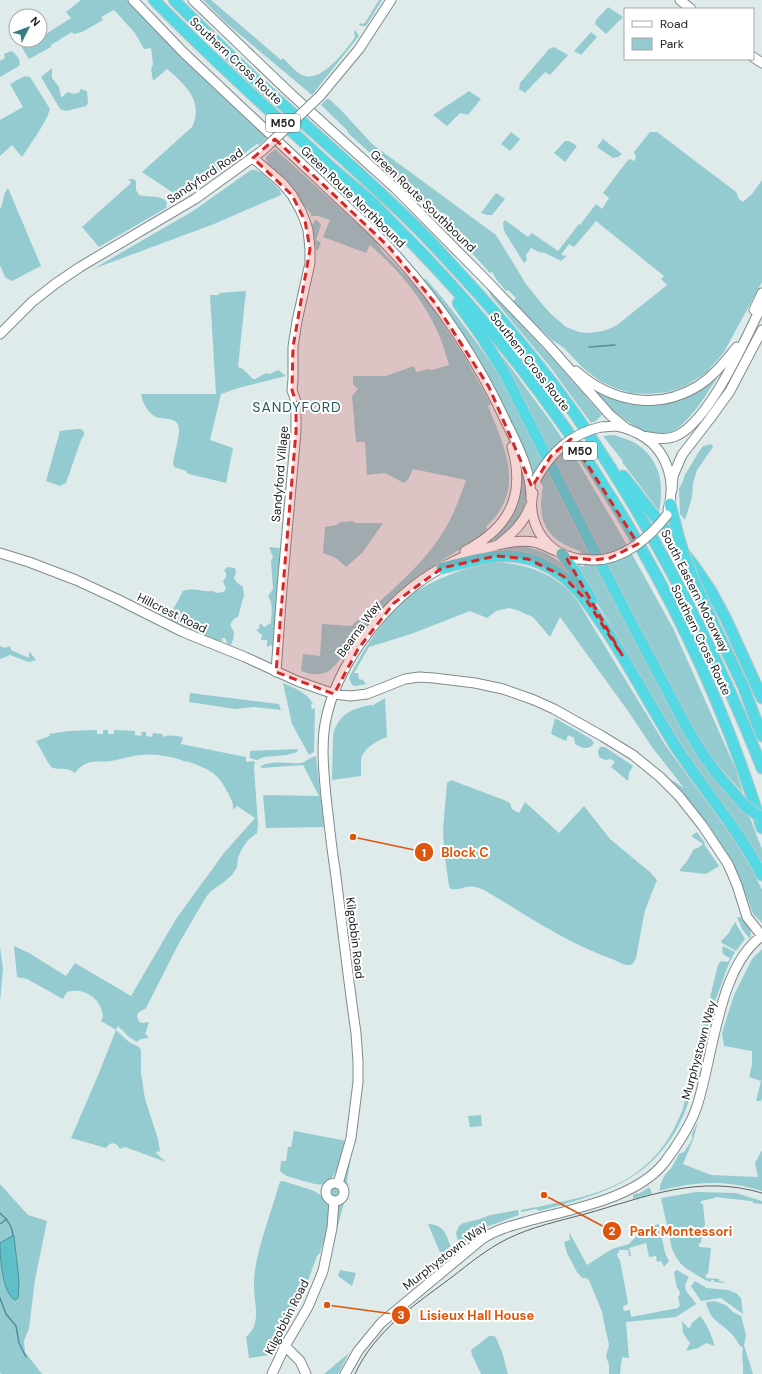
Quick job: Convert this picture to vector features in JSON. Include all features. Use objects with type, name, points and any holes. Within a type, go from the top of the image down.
[{"type":"highway","name":"Southern Cross Route","points":[[154,0],[225,70],[372,203],[444,278],[511,356],[551,409],[626,524],[677,617],[708,682],[729,732],[762,828]]},
{"type":"highway","name":"Southern Cross Route","points":[[174,0],[260,84],[356,170],[411,222],[505,324],[576,415]]},
{"type":"highway","points":[[324,160],[335,175],[403,242],[431,272],[458,304],[482,337],[504,372],[622,604],[676,707],[702,752],[716,774],[746,806],[762,818]]},
{"type":"highway","points":[[411,222],[454,263],[501,312],[576,408],[615,466],[694,566],[726,619],[762,698]]},
{"type":"highway","name":"South Eastern Motorway","points":[[576,415],[624,488],[671,570],[725,679],[762,768]]},
{"type":"highway","points":[[670,504],[671,519],[689,570],[743,686],[762,736]]},
{"type":"highway","points":[[558,552],[585,588],[676,747],[744,844],[762,875]]},
{"type":"highway","points":[[442,568],[484,557],[508,556],[528,559],[550,568],[563,576],[587,601],[622,655]]},
{"type":"main road","name":"Green Route Northbound","points":[[133,0],[206,73],[357,215],[414,275],[447,319],[473,359],[496,400],[526,468],[530,482],[531,502]]},
{"type":"main road","name":"Green Route Southbound","points":[[193,0],[291,94],[396,189],[549,346],[610,415],[627,429]]},
{"type":"main road","name":"Sandyford Road","points":[[0,334],[32,302],[64,278],[196,199],[263,150],[320,96],[359,49],[391,0]]},
{"type":"main road","points":[[680,0],[690,8]]},
{"type":"main road","name":"Sandyford Village","points":[[253,158],[282,183],[292,195],[305,221],[308,230],[310,248],[310,263],[297,321],[294,346],[294,379],[292,390],[296,402],[296,431],[282,581],[276,672]]},
{"type":"main road","points":[[714,396],[712,392],[737,347],[762,293]]},
{"type":"main road","points":[[642,436],[660,439],[670,438],[678,435],[694,421],[714,396],[734,362],[762,305]]},
{"type":"main road","points":[[670,504],[673,476],[682,455],[730,390],[762,330]]},
{"type":"main road","points":[[549,346],[581,375],[602,390],[619,396],[638,400],[669,398],[698,386],[720,367],[737,347]]},
{"type":"main road","name":"Green Route Northbound","points":[[429,575],[439,566],[489,537],[505,519],[513,502],[517,484],[516,460],[496,400]]},
{"type":"main road","points":[[671,519],[657,528],[643,541],[624,552],[610,558],[594,560],[578,559],[558,552],[544,540],[535,526],[531,502],[536,479],[551,456],[564,443],[581,433],[601,427],[617,426],[627,429],[642,436],[655,447],[663,456],[669,472],[672,490]]},
{"type":"main road","name":"Bearna Way","points":[[499,544],[519,527],[527,515],[531,502]]},
{"type":"main road","name":"Bearna Way","points":[[334,694],[345,670],[378,620],[394,603],[429,575],[458,559],[499,544],[532,542],[558,552]]},
{"type":"main road","name":"Hillcrest Road","points":[[0,553],[51,570],[87,585],[183,632],[245,656],[297,681],[334,694],[351,696],[362,695],[395,682],[412,678],[442,678],[503,689],[534,700],[565,715],[640,761],[660,777],[685,803],[702,825],[728,864],[737,885],[747,917],[762,936]]},
{"type":"main road","name":"Kilgobbin Road","points":[[334,694],[325,725],[323,753],[324,779],[356,1033],[358,1062],[358,1082],[351,1138],[338,1184]]},
{"type":"main road","name":"Murphystown Way","points":[[345,1374],[358,1351],[381,1323],[482,1239],[499,1230],[595,1203],[624,1192],[648,1177],[663,1164],[697,1108],[717,1020],[734,973],[746,952],[762,936]]},
{"type":"main road","points":[[331,1184],[338,1184],[343,1188],[344,1194],[340,1199],[334,1201],[328,1197],[326,1190],[331,1184]]},
{"type":"main road","name":"Kilgobbin Road","points":[[272,1374],[285,1346],[308,1307],[323,1271],[332,1228],[334,1201]]},
{"type":"main road","points":[[285,1346],[300,1361],[306,1374]]},
{"type":"highlighted area","points":[[275,139],[389,247],[435,303],[489,387],[532,487],[551,456],[571,439],[638,544],[610,558],[594,560],[566,557],[622,655],[587,601],[563,576],[528,559],[496,556],[442,568],[394,603],[358,649],[334,694],[276,672],[296,431],[296,402],[292,390],[293,347],[310,249],[305,221],[292,195],[253,158]]},
{"type":"green space","points":[[81,0],[128,0],[268,137],[259,145],[257,144],[189,194],[184,197],[178,196],[142,172],[192,127],[196,110],[191,95],[181,81],[167,69],[153,81],[151,69],[153,64],[151,48],[144,49],[135,33],[114,10],[101,17],[103,20],[82,32],[74,34],[72,32],[51,45],[51,47],[29,59],[22,48],[48,48],[48,33],[71,18],[66,12]]},
{"type":"green space","points":[[203,0],[211,0],[281,60],[283,58],[296,71],[305,76],[319,74],[333,63],[355,37],[355,30],[359,36],[312,95],[226,23]]},
{"type":"green space","points":[[379,0],[382,0],[366,26],[359,25],[360,23],[365,23]]},
{"type":"green space","points":[[608,7],[623,17],[606,34],[595,24],[596,20]]},
{"type":"green space","points":[[591,32],[597,37],[581,55],[574,51]]},
{"type":"green space","points":[[554,47],[568,55],[550,75],[545,72],[525,93],[519,89],[520,83],[549,49]]},
{"type":"green space","points":[[11,51],[18,57],[20,64],[0,77],[0,61],[5,58],[4,54]]},
{"type":"green space","points":[[52,68],[52,78],[59,87],[61,97],[68,92],[74,94],[80,92],[80,89],[87,91],[88,103],[86,106],[66,111],[60,109],[41,77]]},
{"type":"green space","points":[[25,76],[30,77],[50,109],[42,127],[22,157],[12,145],[0,156],[0,120],[23,107],[10,84]]},
{"type":"green space","points":[[469,91],[481,99],[468,115],[460,113],[447,126],[433,115]]},
{"type":"green space","points":[[329,99],[341,110],[372,144],[496,235],[526,284],[551,314],[566,327],[579,332],[587,333],[603,331],[617,325],[667,285],[661,279],[664,276],[596,221],[574,247],[569,244],[561,255],[567,256],[561,261],[531,248],[526,255],[527,260],[524,263],[504,231],[503,223],[505,220],[528,237],[532,233],[558,251],[596,204],[602,209],[609,198],[603,193],[628,160],[630,159],[634,161],[636,157],[634,152],[650,132],[657,132],[736,192],[739,199],[743,202],[752,194],[762,180],[762,282],[724,352],[706,373],[685,386],[669,392],[648,394],[630,393],[615,388],[600,381],[584,369],[564,348],[554,342],[513,302],[516,298],[508,290],[506,291],[492,272],[490,273],[439,218],[348,133],[347,130],[321,105]]},
{"type":"green space","points":[[511,132],[520,139],[510,151],[501,144]]},
{"type":"green space","points":[[603,139],[622,154],[613,158],[597,147]]},
{"type":"green space","points":[[565,141],[569,141],[577,146],[565,162],[554,153]]},
{"type":"green space","points":[[275,149],[375,240],[382,251],[414,284],[434,310],[464,356],[491,404],[488,406],[506,454],[509,469],[509,484],[506,498],[498,513],[486,527],[490,532],[448,557],[399,593],[368,624],[350,647],[346,646],[340,654],[342,656],[334,667],[327,672],[319,674],[310,674],[301,671],[303,654],[320,656],[322,624],[351,626],[420,562],[431,550],[448,523],[466,480],[413,469],[405,483],[385,473],[367,475],[365,442],[356,442],[352,396],[358,389],[353,384],[353,376],[386,376],[414,366],[416,372],[429,369],[432,370],[449,365],[433,322],[410,286],[401,275],[370,245],[366,253],[323,237],[330,220],[318,216],[311,216],[311,213],[287,180],[268,164],[266,157]]},
{"type":"green space","points":[[251,170],[256,170],[262,173],[280,190],[281,195],[214,224],[93,269],[193,211]]},
{"type":"green space","points":[[128,179],[133,179],[136,181],[136,190],[139,195],[161,198],[167,202],[166,208],[99,247],[82,227],[130,184],[131,182]]},
{"type":"green space","points":[[8,188],[41,266],[12,281],[5,277],[0,265],[0,209]]},
{"type":"green space","points":[[496,193],[505,199],[492,215],[481,213]]},
{"type":"green space","points":[[317,220],[321,225],[316,240],[321,242],[318,251],[316,249],[312,224]]},
{"type":"green space","points":[[425,278],[446,302],[502,379],[686,737],[722,789],[750,818],[762,849],[762,870],[690,761],[603,613],[572,564],[577,564],[584,567],[580,551],[559,541],[546,527],[541,509],[543,486],[531,470],[509,422],[423,283]]},
{"type":"green space","points":[[488,289],[602,415],[596,421],[591,423],[551,368],[491,296]]},
{"type":"green space","points":[[246,291],[238,367],[243,369],[253,379],[266,373],[270,374],[278,370],[286,376],[238,388],[221,394],[210,440],[233,448],[226,483],[188,474],[186,471],[174,467],[173,463],[179,432],[178,425],[173,420],[159,418],[150,413],[141,394],[216,394],[210,295]]},
{"type":"green space","points":[[503,357],[551,422],[578,462],[619,531],[673,628],[737,772],[743,793],[711,757],[692,730],[498,360]]},
{"type":"green space","points":[[721,368],[719,375],[710,390],[688,419],[675,430],[660,435],[639,429],[606,407],[588,383],[606,394],[670,400]]},
{"type":"green space","points":[[81,429],[84,432],[84,435],[66,483],[60,486],[46,481],[60,431]]},
{"type":"green space","points":[[614,435],[631,441],[644,449],[657,467],[661,489],[659,511],[603,436]]},
{"type":"green space","points":[[711,444],[713,447],[697,470],[693,483],[692,497],[685,520],[680,514],[679,488],[686,473],[703,446]]},
{"type":"green space","points":[[517,459],[525,481],[526,502],[523,511],[518,521],[511,529],[494,542],[481,545],[511,512]]},
{"type":"green space","points":[[353,521],[355,523],[383,523],[363,552],[346,567],[336,558],[323,553],[325,527],[336,525],[341,522]]},
{"type":"green space","points":[[524,546],[550,555],[556,559],[562,564],[579,586],[554,568],[482,554],[497,548]]},
{"type":"green space","points":[[269,547],[280,548],[274,654],[271,645],[267,647],[267,640],[261,640],[262,635],[256,630],[259,629],[260,623],[264,627],[271,623],[272,606],[268,596],[273,589],[271,561],[273,557]]},
{"type":"green space","points":[[494,562],[523,566],[550,576],[566,588],[578,602],[666,746],[732,837],[753,871],[762,890],[762,923],[753,914],[738,873],[709,825],[708,826],[694,806],[670,779],[684,788],[652,747],[628,711],[560,617],[550,637],[533,617],[517,610],[509,608],[496,611],[487,618],[470,611],[411,634],[369,647],[354,673],[358,673],[359,679],[363,680],[366,684],[355,686],[352,685],[349,678],[366,647],[389,615],[405,599],[421,588],[451,574],[477,565]]},
{"type":"green space","points":[[228,567],[235,568],[236,572],[234,578],[237,583],[243,587],[244,595],[238,617],[235,618],[231,625],[234,633],[232,643],[230,645],[227,643],[225,638],[221,638],[223,640],[222,641],[212,639],[168,619],[183,591],[194,590],[213,591],[216,593],[223,592],[226,589],[223,581],[226,577],[224,570]]},
{"type":"green space","points":[[0,646],[5,648],[10,646],[11,650],[29,658],[29,651],[36,660],[29,662],[10,655],[0,659]]},
{"type":"green space","points":[[283,683],[304,693],[313,704],[311,704],[312,709],[315,708],[314,752],[309,755],[292,724]]},
{"type":"green space","points":[[190,693],[279,704],[281,710],[254,707],[235,709],[189,702]]},
{"type":"green space","points":[[385,698],[387,737],[375,743],[364,752],[361,760],[361,776],[332,780],[333,736],[338,723],[346,714],[358,708],[372,706]]},
{"type":"green space","points":[[555,718],[591,739],[594,743],[592,746],[582,748],[575,744],[574,738],[568,735],[566,741],[551,734]]},
{"type":"green space","points":[[97,730],[97,734],[103,734],[103,730],[108,730],[108,734],[114,734],[114,730],[135,731],[135,735],[141,736],[142,732],[146,732],[146,736],[152,737],[153,733],[162,734],[163,737],[171,735],[183,737],[181,744],[246,757],[246,762],[255,762],[254,768],[258,824],[257,833],[248,840],[243,847],[238,857],[237,867],[232,875],[211,891],[206,897],[178,945],[146,1008],[138,1013],[137,1017],[139,1022],[149,1022],[145,1034],[149,1038],[141,1039],[137,1042],[129,1037],[118,1026],[116,1030],[101,1021],[103,1017],[99,1005],[96,1000],[86,993],[80,991],[67,992],[63,999],[27,979],[17,977],[14,946],[29,953],[66,976],[75,963],[131,996],[176,919],[224,853],[255,818],[237,806],[233,810],[233,804],[230,797],[220,780],[207,769],[187,761],[165,756],[137,755],[111,761],[87,763],[79,768],[75,773],[70,770],[51,767],[36,741],[50,736],[49,734],[68,731]]},
{"type":"green space","points":[[600,747],[605,747],[633,766],[629,773],[628,781],[611,767],[615,762],[611,759],[605,760],[599,757],[598,751]]},
{"type":"green space","points":[[298,749],[297,752],[287,755],[264,757],[257,760],[250,758],[250,751]]},
{"type":"green space","points":[[316,756],[324,827],[266,828],[263,796],[319,796],[303,765],[261,768],[261,766],[270,763],[301,763]]},
{"type":"green space","points":[[451,780],[504,800],[510,803],[512,809],[519,813],[525,802],[559,833],[584,806],[610,839],[651,873],[657,880],[645,910],[636,958],[633,963],[630,965],[623,964],[579,945],[547,928],[484,890],[473,887],[451,889],[449,886],[444,851],[443,829],[447,783]]},
{"type":"green space","points":[[697,832],[719,866],[706,874],[679,871],[694,849],[703,844],[691,836]]},
{"type":"green space","points":[[737,917],[744,919],[750,928],[750,939],[742,929]]},
{"type":"green space","points":[[735,922],[745,939],[736,951],[721,941],[728,934]]},
{"type":"green space","points":[[723,946],[735,952],[727,968],[712,1011],[688,1104],[672,1137],[658,1155],[642,1170],[605,1191],[539,1211],[536,1209],[521,1212],[521,1210],[548,1205],[597,1192],[618,1183],[638,1171],[656,1155],[671,1134],[683,1108],[718,965],[721,961],[728,962],[730,958],[723,954]]},
{"type":"green space","points":[[0,947],[3,969],[0,1002]]},
{"type":"green space","points":[[762,949],[762,1098],[761,1101],[756,1101],[761,1081],[749,1077],[752,1065],[752,1051],[724,1046],[722,1033],[734,995],[752,959]]},
{"type":"green space","points":[[116,1030],[129,1042],[139,1047],[141,1050],[141,1073],[145,1099],[158,1139],[160,1152],[157,1151],[156,1153],[166,1162],[125,1147],[120,1149],[113,1143],[109,1144],[106,1148],[71,1138]]},
{"type":"green space","points":[[481,1115],[482,1126],[470,1127],[468,1116]]},
{"type":"green space","points":[[698,1122],[693,1140],[683,1164],[711,1175],[758,1177],[755,1163],[762,1150],[762,1191],[749,1187],[711,1183],[686,1185],[660,1191],[660,1186],[664,1176],[672,1167],[679,1154],[684,1152],[692,1140],[692,1133]]},
{"type":"green space","points":[[294,1131],[347,1141],[339,1165],[333,1177],[329,1181],[319,1185],[314,1184],[287,1176],[280,1171],[281,1161],[286,1161],[288,1147],[291,1147]]},
{"type":"green space","points":[[348,1157],[351,1158],[347,1181],[348,1187],[343,1181]]},
{"type":"green space","points":[[281,1181],[316,1192],[327,1202],[329,1215],[326,1241],[323,1243],[320,1253],[317,1256],[301,1300],[285,1331],[269,1355],[249,1358],[246,1337],[251,1331],[256,1319],[254,1282],[257,1258]]},
{"type":"green space","points":[[0,1184],[28,1215],[47,1221],[35,1280],[29,1328],[24,1341],[25,1352],[42,1374],[0,1373]]},
{"type":"green space","points":[[335,1186],[339,1188],[341,1192],[339,1196],[335,1198],[331,1196],[329,1192],[331,1188]]},
{"type":"green space","points":[[647,1187],[650,1188],[652,1194],[633,1199],[633,1195],[638,1194],[648,1188]]},
{"type":"green space","points":[[696,1192],[736,1193],[762,1201],[762,1204],[753,1203],[753,1201],[715,1197],[701,1201],[701,1204],[703,1204],[705,1225],[702,1230],[701,1243],[699,1243],[699,1247],[711,1248],[708,1274],[706,1274],[706,1278],[719,1279],[719,1281],[724,1283],[714,1282],[714,1280],[711,1280],[711,1282],[705,1280],[687,1269],[681,1264],[672,1249],[661,1198]]},
{"type":"green space","points":[[345,1202],[333,1244],[338,1208],[341,1203]]},
{"type":"green space","points":[[518,1210],[519,1215],[489,1226],[461,1244],[458,1241],[456,1233],[459,1226],[463,1223],[490,1215]]},
{"type":"green space","points":[[428,1224],[438,1226],[442,1229],[452,1249],[449,1251],[449,1257],[444,1262]]},
{"type":"green space","points":[[659,1224],[665,1253],[669,1261],[664,1267],[661,1261],[657,1262],[656,1256],[649,1257],[646,1243],[629,1248],[631,1256],[629,1256],[628,1250],[619,1250],[619,1253],[617,1253],[620,1260],[628,1303],[627,1305],[623,1306],[624,1311],[630,1310],[631,1317],[678,1308],[680,1306],[678,1297],[680,1294],[677,1288],[674,1273],[677,1270],[689,1277],[685,1285],[685,1289],[696,1304],[676,1317],[626,1322],[629,1358],[622,1357],[620,1374],[609,1374],[609,1365],[606,1356],[609,1345],[602,1312],[589,1280],[582,1278],[578,1274],[567,1253],[564,1242],[570,1240],[569,1232],[587,1265],[612,1249],[629,1244],[636,1237],[634,1230]]},
{"type":"green space","points":[[340,1270],[356,1273],[352,1286],[338,1276]]},
{"type":"green space","points":[[695,1281],[707,1288],[728,1290],[736,1293],[741,1298],[743,1314],[721,1298],[701,1301],[691,1286]]},
{"type":"green space","points":[[714,1301],[726,1305],[733,1312],[741,1316],[746,1335],[744,1345],[753,1374],[743,1374],[743,1348],[739,1345],[731,1333],[714,1319],[708,1309],[706,1302]]},
{"type":"green space","points":[[700,1316],[711,1334],[715,1346],[706,1343],[698,1348],[686,1351],[690,1343],[683,1333],[682,1321],[689,1329],[692,1323]]},
{"type":"green space","points":[[489,1336],[494,1336],[496,1338],[502,1352],[508,1374],[481,1374],[471,1350]]},
{"type":"green space","points":[[349,1353],[338,1374],[324,1374]]},
{"type":"shaded area","points":[[14,1236],[19,1281],[18,1298],[15,1300],[7,1290],[1,1265],[0,1249],[0,1243]]},
{"type":"waterway","points":[[589,347],[615,345]]},
{"type":"waterway","points":[[0,1213],[9,1223],[13,1236]]},
{"type":"waterway","points":[[0,1224],[7,1219]]},
{"type":"waterway","points":[[0,1298],[6,1314],[16,1326],[19,1343],[26,1357]]},
{"type":"tram line","points":[[355,1374],[363,1358],[373,1344],[410,1308],[492,1247],[516,1235],[545,1225],[672,1190],[716,1186],[739,1188],[762,1193]]},
{"type":"place","name":"Block C","points":[[353,837]]},
{"type":"place","name":"Park Montessori","points":[[544,1195]]},
{"type":"place","name":"Lisieux Hall House","points":[[327,1305]]},
{"type":"district","name":"SANDYFORD","points":[[297,407]]}]
